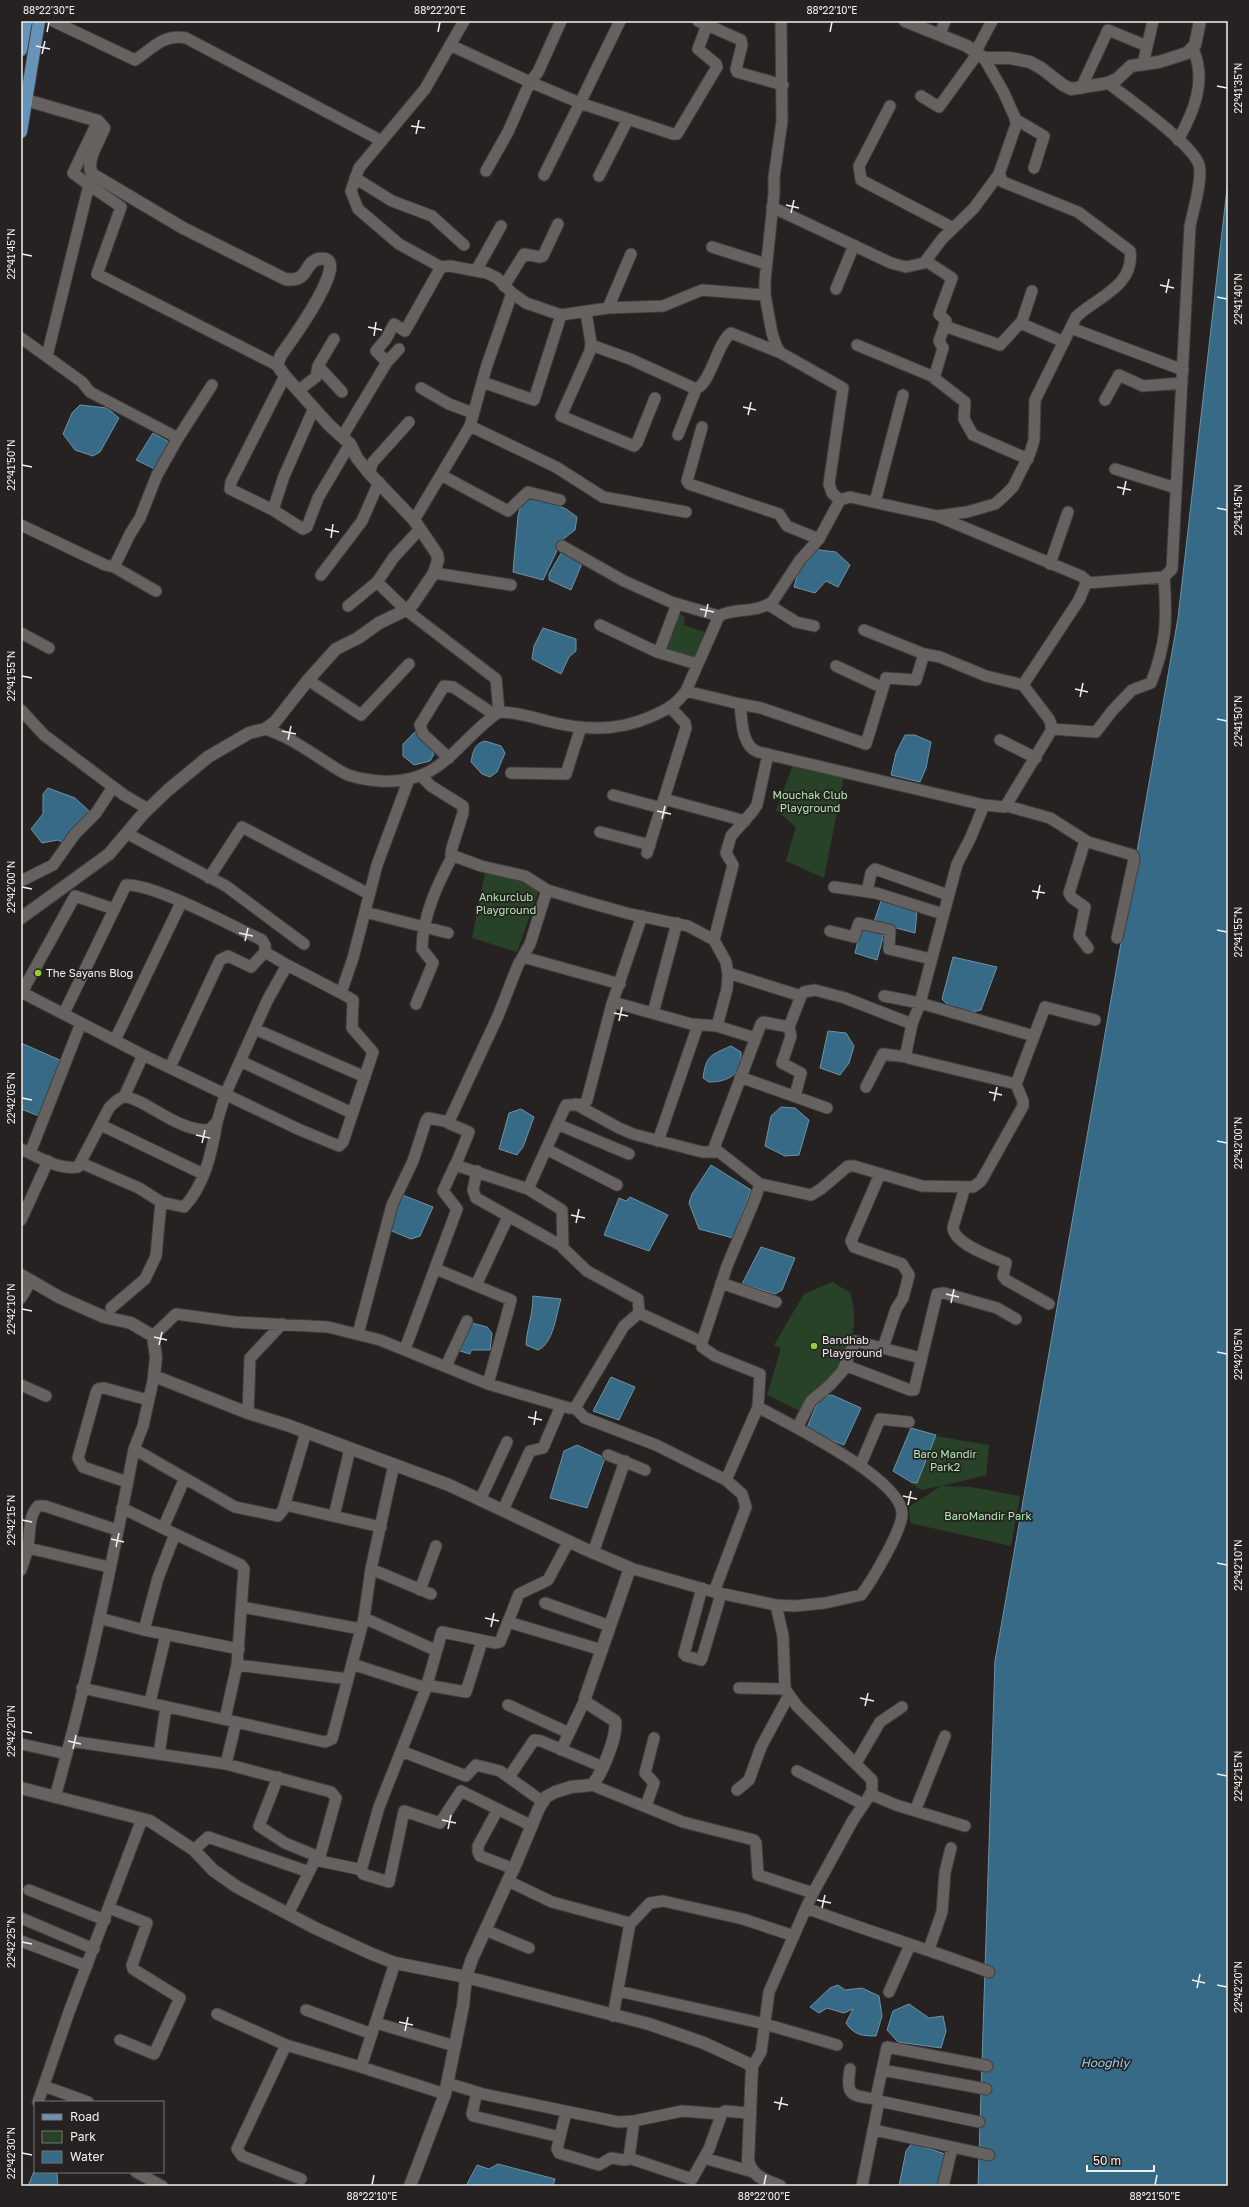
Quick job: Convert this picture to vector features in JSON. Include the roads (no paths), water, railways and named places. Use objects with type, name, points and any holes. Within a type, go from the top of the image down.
[{"type":"main road","points":[[21,50],[26,21]]},
{"type":"main road","points":[[21,132],[40,21]]},
{"type":"street","points":[[53,21],[135,60],[157,42],[176,36],[186,38],[382,141]]},
{"type":"street","points":[[464,21],[425,89],[359,168],[351,191],[358,209],[399,244],[441,267],[450,266],[477,269],[497,278],[526,303],[561,314],[608,308],[663,306],[702,290],[765,295]]},
{"type":"street","points":[[486,172],[508,132],[530,82],[538,72],[561,21]]},
{"type":"street","points":[[544,175],[620,21]]},
{"type":"street","points":[[781,21],[783,85],[782,121],[766,264],[765,295],[772,333],[777,348],[781,353]]},
{"type":"street","points":[[905,21],[940,34],[980,54],[1030,62],[1041,68],[1067,88],[1081,88],[1108,83],[1117,78],[1131,66],[1159,62],[1193,49]]},
{"type":"street","points":[[940,34],[946,21]]},
{"type":"street","points":[[921,96],[939,107],[980,54],[992,21]]},
{"type":"street","points":[[1143,64],[1153,21]]},
{"type":"street","points":[[1178,140],[1190,120],[1200,76],[1199,62],[1193,49],[1200,21]]},
{"type":"street","points":[[450,45],[580,103],[677,134],[717,67],[716,64],[698,49],[703,23],[724,26],[742,42],[736,72],[783,85]]},
{"type":"street","points":[[1081,88],[1108,30],[1147,46]]},
{"type":"street","points":[[772,207],[891,263],[906,267],[916,266],[926,261],[953,228],[974,208],[999,174],[1016,127],[1016,119],[1003,91],[980,54]]},
{"type":"street","points":[[1087,583],[1164,577],[1172,569],[1190,226],[1200,169],[1197,160],[1178,140],[1108,83]]},
{"type":"street","points":[[26,100],[98,121],[104,128],[89,167],[92,174],[183,228],[285,279],[295,281],[302,277],[313,261],[317,259],[326,260],[329,264],[330,272],[322,293],[281,356],[277,365]]},
{"type":"street","points":[[890,106],[859,166],[861,180],[953,228]]},
{"type":"street","points":[[599,176],[628,119]]},
{"type":"street","points":[[1016,119],[1044,136],[1034,168]]},
{"type":"street","points":[[21,918],[86,869],[110,854],[148,809],[168,790],[208,757],[249,733],[265,728],[285,711],[308,680],[336,650],[358,638],[378,623],[406,610],[413,604],[434,573],[438,560],[437,554],[417,524],[369,473],[356,458],[346,440],[314,408],[277,365],[97,274],[121,207],[72,173],[98,121]]},
{"type":"street","points":[[937,516],[967,512],[995,504],[1013,487],[1028,459],[1034,440],[1035,400],[1076,316],[1085,308],[1118,287],[1127,274],[1131,258],[1130,251],[1078,212],[1003,182],[999,174]]},
{"type":"street","points":[[355,178],[392,201],[432,216],[464,245]]},
{"type":"street","points":[[47,356],[89,185]]},
{"type":"street","points":[[348,606],[377,582],[417,524],[441,475],[470,426],[508,289],[524,254],[540,257],[543,256],[558,224]]},
{"type":"street","points":[[477,269],[501,226]]},
{"type":"street","points":[[836,289],[854,245]]},
{"type":"street","points":[[712,247],[766,264]]},
{"type":"street","points":[[608,308],[631,254]]},
{"type":"street","points":[[926,261],[952,277],[939,314],[946,320],[939,341],[943,349],[934,377]]},
{"type":"street","points":[[388,362],[376,350],[386,339],[394,324],[405,331],[441,267]]},
{"type":"street","points":[[944,326],[999,346],[1020,324],[1032,291]]},
{"type":"street","points":[[586,312],[591,345],[561,416],[634,446],[637,443],[655,398]]},
{"type":"street","points":[[482,382],[534,400],[561,314]]},
{"type":"street","points":[[1020,324],[1064,342]]},
{"type":"street","points":[[1071,328],[1183,370]]},
{"type":"street","points":[[678,435],[696,389],[699,388],[706,377],[731,333],[781,353],[843,388],[829,484],[832,493],[840,500]]},
{"type":"street","points":[[21,338],[47,356],[90,392],[178,438]]},
{"type":"street","points":[[299,390],[310,379],[316,377],[318,366],[334,339]]},
{"type":"street","points":[[591,345],[630,359],[696,389]]},
{"type":"street","points":[[857,345],[934,377],[965,402],[964,419],[973,435],[1028,459]]},
{"type":"street","points":[[285,376],[231,482],[230,489],[273,510],[297,527],[303,529],[307,527],[318,498],[346,440],[388,362],[399,349]]},
{"type":"street","points":[[318,366],[342,392]]},
{"type":"street","points":[[1104,400],[1118,375],[1143,386],[1182,383]]},
{"type":"street","points":[[114,567],[130,534],[140,518],[157,474],[212,385]]},
{"type":"street","points":[[421,388],[449,404],[473,413]]},
{"type":"street","points":[[875,502],[902,395]]},
{"type":"street","points":[[273,510],[284,476],[314,408]]},
{"type":"street","points":[[369,473],[373,462],[409,422]]},
{"type":"street","points":[[470,426],[556,467],[603,497],[686,512]]},
{"type":"street","points":[[702,427],[687,480],[689,484],[779,514],[787,526],[819,539]]},
{"type":"street","points":[[1114,470],[1176,488]]},
{"type":"street","points":[[441,475],[508,511],[511,511],[528,492],[560,500]]},
{"type":"street","points":[[321,575],[362,521],[379,482]]},
{"type":"street","points":[[449,758],[423,734],[420,728],[420,725],[444,686],[453,687],[497,714],[517,714],[581,728],[617,728],[641,721],[671,708],[686,691],[719,616],[728,611],[752,610],[769,605],[774,601],[800,560],[819,539],[840,500],[850,497],[937,516],[1084,578],[1087,583]]},
{"type":"street","points":[[1050,564],[1068,512]]},
{"type":"street","points":[[21,524],[105,565],[114,567],[156,591]]},
{"type":"street","points":[[562,546],[624,581],[676,604],[719,616]]},
{"type":"street","points":[[434,573],[511,585]]},
{"type":"street","points":[[1051,729],[1096,732],[1112,711],[1132,690],[1151,683],[1161,656],[1167,624],[1164,577]]},
{"type":"street","points":[[265,728],[295,741],[317,758],[344,773],[368,780],[393,782],[421,776],[431,772],[449,758],[497,714],[496,679],[406,610],[377,582]]},
{"type":"street","points":[[1024,686],[1079,600],[1087,583]]},
{"type":"street","points":[[659,652],[676,604]]},
{"type":"street","points":[[769,605],[797,623],[814,626]]},
{"type":"street","points":[[600,625],[659,652],[697,664]]},
{"type":"street","points":[[864,630],[924,654],[940,657],[986,676],[1024,686],[1049,718],[1051,729],[1036,758],[1007,806]]},
{"type":"street","points":[[21,633],[48,648]]},
{"type":"street","points":[[686,691],[761,708],[866,744],[886,678],[888,676],[916,680],[924,654]]},
{"type":"street","points":[[308,680],[361,715],[409,664]]},
{"type":"street","points":[[836,666],[883,688]]},
{"type":"street","points":[[740,704],[746,743],[753,750],[984,805],[1002,808],[1007,806],[1054,819],[1085,841],[1134,856],[1117,938]]},
{"type":"street","points":[[600,832],[648,849],[686,728],[685,723],[671,708]]},
{"type":"street","points":[[21,710],[44,735],[113,787],[148,809]]},
{"type":"street","points":[[511,773],[566,774],[581,728]]},
{"type":"street","points":[[1000,740],[1036,758]]},
{"type":"street","points":[[714,940],[733,865],[726,853],[731,836],[745,821],[757,804],[768,754]]},
{"type":"street","points":[[416,1004],[433,963],[422,949],[425,927],[438,885],[453,855],[452,848],[463,813],[463,806],[431,786],[421,776]]},
{"type":"street","points":[[341,993],[353,958],[377,865],[409,779]]},
{"type":"street","points":[[21,881],[53,865],[75,834],[96,813],[113,787]]},
{"type":"street","points":[[613,795],[745,821]]},
{"type":"street","points":[[907,1057],[912,1024],[920,1003],[942,914],[958,860],[970,839],[984,805]]},
{"type":"street","points":[[209,878],[242,827],[369,894]]},
{"type":"street","points":[[128,834],[209,878],[244,899],[304,944]]},
{"type":"street","points":[[1085,841],[1069,893],[1072,898],[1085,907],[1079,936],[1088,948]]},
{"type":"street","points":[[453,855],[481,866],[525,876],[547,890],[642,916],[677,923],[702,932],[714,940],[726,962],[728,972],[727,989],[717,1026]]},
{"type":"street","points":[[867,892],[871,873],[875,869],[948,895]]},
{"type":"street","points":[[64,1013],[126,885],[137,884],[181,902],[262,940],[265,945],[265,952],[251,967],[228,956],[220,960],[170,1067]]},
{"type":"street","points":[[834,887],[867,892],[942,914]]},
{"type":"street","points":[[449,1122],[530,944],[547,890]]},
{"type":"street","points":[[114,909],[75,896],[21,992],[143,1055],[225,1094],[336,1146],[342,1144],[373,1051],[352,1028],[353,1000],[265,952]]},
{"type":"street","points":[[115,1040],[181,902]]},
{"type":"street","points":[[364,912],[448,933]]},
{"type":"street","points":[[528,1189],[566,1105],[584,1104],[587,1100],[613,1002],[642,916]]},
{"type":"street","points":[[653,1013],[677,923]]},
{"type":"street","points":[[830,932],[854,938],[859,923],[882,927],[890,930],[889,949],[931,959]]},
{"type":"street","points":[[523,957],[620,984]]},
{"type":"street","points":[[80,1163],[139,1188],[161,1202],[184,1207],[194,1197],[211,1154],[217,1122],[225,1094],[287,965]]},
{"type":"street","points":[[728,972],[801,996]]},
{"type":"street","points":[[795,1096],[800,1073],[782,1063],[791,1036],[789,1027],[801,996],[809,990],[821,990],[912,1024]]},
{"type":"street","points":[[884,996],[920,1003],[1034,1036]]},
{"type":"street","points":[[613,1002],[698,1025],[717,1026],[755,1038]]},
{"type":"street","points":[[789,1027],[762,1023],[714,1148],[760,1184],[811,1195],[821,1189],[848,1166],[929,1187],[974,1188],[981,1181],[1023,1106],[1023,1101],[1016,1084],[1046,1007],[1095,1020]]},
{"type":"street","points":[[81,1023],[25,1151],[69,1168],[78,1167],[110,1108],[117,1100],[124,1097],[135,1100],[199,1130],[209,1130],[217,1122]]},
{"type":"street","points":[[658,1141],[698,1025]]},
{"type":"street","points":[[255,1029],[364,1077]]},
{"type":"street","points":[[866,1087],[883,1054],[907,1057],[1016,1084]]},
{"type":"street","points":[[124,1097],[143,1055]]},
{"type":"street","points":[[240,1061],[352,1112]]},
{"type":"street","points":[[740,1077],[827,1108]]},
{"type":"street","points":[[574,1104],[619,1128],[658,1141],[702,1152],[718,1152]]},
{"type":"street","points":[[358,1334],[392,1205],[413,1161],[426,1121],[428,1118],[449,1122],[469,1132],[443,1191],[457,1209],[436,1269],[405,1349]]},
{"type":"street","points":[[557,1124],[629,1154]]},
{"type":"street","points":[[101,1125],[203,1174]]},
{"type":"street","points":[[546,1149],[617,1185]]},
{"type":"street","points":[[21,1220],[48,1161]]},
{"type":"street","points":[[456,1164],[528,1189],[562,1210],[562,1246]]},
{"type":"street","points":[[477,1171],[473,1190],[476,1198],[562,1246],[587,1271],[638,1299],[639,1313]]},
{"type":"street","points":[[880,1174],[851,1241],[854,1247],[902,1264],[907,1269],[909,1275],[903,1298],[896,1309],[883,1348]]},
{"type":"street","points":[[726,1480],[758,1407],[760,1374],[715,1356],[702,1347],[702,1342],[721,1283],[760,1184]]},
{"type":"street","points":[[965,1187],[953,1227],[954,1232],[974,1250],[1006,1263],[1003,1276],[1006,1280],[1049,1304]]},
{"type":"street","points":[[111,1308],[146,1279],[156,1256],[161,1202]]},
{"type":"street","points":[[476,1285],[508,1217]]},
{"type":"street","points":[[436,1269],[512,1301],[488,1384]]},
{"type":"street","points":[[21,1298],[26,1278],[104,1318],[132,1323],[153,1336]]},
{"type":"street","points":[[721,1283],[776,1302]]},
{"type":"street","points":[[844,1367],[849,1367],[913,1390],[937,1294],[944,1293],[991,1306],[1016,1319]]},
{"type":"street","points":[[639,1313],[702,1342]]},
{"type":"street","points":[[575,1408],[624,1326],[639,1313]]},
{"type":"street","points":[[153,1336],[176,1314],[235,1322],[328,1327],[358,1334],[405,1349],[488,1384],[561,1406],[575,1408],[585,1418],[656,1444],[726,1480],[742,1494],[746,1507],[717,1593],[701,1660],[686,1656],[684,1654],[702,1588]]},
{"type":"street","points":[[446,1366],[467,1321]]},
{"type":"street","points":[[248,1413],[250,1358],[282,1324]]},
{"type":"street","points":[[54,1797],[70,1742],[99,1618],[134,1449],[142,1426],[154,1376],[156,1357],[153,1336]]},
{"type":"street","points":[[797,1428],[811,1401],[832,1383],[844,1367],[855,1341],[921,1358]]},
{"type":"street","points":[[154,1376],[248,1413],[394,1464],[504,1510],[568,1541],[630,1568],[717,1593],[776,1606],[818,1604],[859,1597],[881,1565],[901,1519],[902,1509],[884,1483],[860,1466],[797,1428],[758,1407]]},
{"type":"street","points":[[21,1385],[46,1396]]},
{"type":"street","points":[[127,1482],[82,1467],[78,1458],[98,1389],[104,1388],[148,1400]]},
{"type":"street","points":[[504,1510],[530,1451],[543,1448],[561,1406]]},
{"type":"street","points":[[860,1466],[880,1420],[909,1422]]},
{"type":"street","points":[[134,1449],[150,1460],[235,1507],[278,1516],[282,1513],[285,1505],[306,1432]]},
{"type":"street","points":[[480,1500],[507,1442]]},
{"type":"street","points":[[334,1516],[350,1449]]},
{"type":"street","points":[[608,1455],[645,1470]]},
{"type":"street","points":[[593,1552],[625,1462]]},
{"type":"street","points":[[82,1688],[328,1741],[332,1739],[362,1623],[371,1569],[394,1464]]},
{"type":"street","points":[[163,1528],[185,1478]]},
{"type":"street","points":[[285,1505],[381,1527]]},
{"type":"street","points":[[21,1570],[28,1548],[25,1529],[38,1506],[45,1506],[117,1530]]},
{"type":"street","points":[[122,1508],[243,1567],[245,1572],[239,1649],[226,1764]]},
{"type":"street","points":[[144,1630],[158,1578],[175,1534]]},
{"type":"street","points":[[360,1869],[362,1867],[379,1807],[426,1687],[435,1650],[443,1632],[497,1644],[500,1642],[519,1594],[548,1580],[568,1541]]},
{"type":"street","points":[[420,1590],[436,1546]]},
{"type":"street","points":[[28,1548],[109,1567]]},
{"type":"street","points":[[561,1750],[585,1700],[630,1568]]},
{"type":"street","points":[[371,1569],[431,1594]]},
{"type":"street","points":[[545,1603],[610,1626]]},
{"type":"street","points":[[737,1790],[748,1780],[761,1747],[787,1692],[783,1636],[776,1606]]},
{"type":"street","points":[[242,1607],[362,1623],[435,1650]]},
{"type":"street","points":[[99,1618],[144,1630],[239,1649]]},
{"type":"street","points":[[508,1622],[602,1650]]},
{"type":"street","points":[[150,1702],[166,1634]]},
{"type":"street","points":[[352,1664],[426,1687],[466,1692],[482,1641]]},
{"type":"street","points":[[237,1665],[348,1679]]},
{"type":"street","points":[[739,1688],[787,1692],[797,1706],[872,1780],[873,1788],[813,1892],[806,1908],[770,1992],[760,2054],[752,2067],[748,2113],[748,2161],[757,2177],[780,2186]]},
{"type":"street","points":[[585,1700],[586,1703],[615,1721],[615,1729],[603,1767],[592,1785]]},
{"type":"street","points":[[508,1705],[569,1733]]},
{"type":"street","points":[[159,1754],[166,1707]]},
{"type":"street","points":[[856,1763],[880,1722],[902,1707]]},
{"type":"street","points":[[915,1811],[945,1736]]},
{"type":"street","points":[[646,1806],[654,1783],[645,1773],[654,1738]]},
{"type":"street","points":[[509,1777],[532,1742],[541,1741],[603,1767]]},
{"type":"street","points":[[70,1742],[226,1764],[324,1789],[335,1795],[319,1859],[315,1860],[288,1914]]},
{"type":"street","points":[[21,1744],[67,1754]]},
{"type":"street","points":[[401,1751],[466,1776],[478,1764],[500,1771],[543,1802]]},
{"type":"street","points":[[797,1771],[863,1804]]},
{"type":"street","points":[[278,1777],[259,1826],[285,1843],[319,1859],[360,1869],[363,1874],[389,1882],[404,1811],[440,1823],[461,1791],[532,1826]]},
{"type":"street","points":[[410,2186],[446,2089],[464,2006],[466,1977],[472,1959],[546,1797],[563,1789],[592,1785],[683,1822],[755,1841],[758,1874],[813,1892]]},
{"type":"street","points":[[21,1788],[142,1819],[177,1837],[194,1850],[213,1870],[237,1886],[343,1942],[395,1963],[466,1977],[676,2033],[747,2063],[752,2067]]},
{"type":"street","points":[[870,1794],[915,1811],[965,1826]]},
{"type":"street","points":[[498,1809],[478,1846],[478,1852],[480,1856],[514,1869]]},
{"type":"street","points":[[38,2101],[142,1819]]},
{"type":"street","points":[[194,1850],[208,1837],[309,1872]]},
{"type":"street","points":[[929,1949],[942,1912],[945,1872],[952,1848]]},
{"type":"street","points":[[508,1882],[552,1902],[628,1921],[630,1924]]},
{"type":"street","points":[[29,1890],[105,1920]]},
{"type":"street","points":[[613,2016],[630,1924],[650,1903],[662,1901],[743,1919],[794,1936]]},
{"type":"street","points":[[109,1908],[147,1923],[132,1965],[133,1969],[180,1998],[154,2054],[120,2040]]},
{"type":"street","points":[[806,1908],[910,1945],[929,1949],[989,1972]]},
{"type":"street","points":[[21,1918],[94,1949]]},
{"type":"street","points":[[485,1930],[529,1948]]},
{"type":"street","points":[[21,1941],[87,1966]]},
{"type":"street","points":[[889,1992],[910,1945]]},
{"type":"street","points":[[361,2067],[395,1963]]},
{"type":"street","points":[[618,1991],[765,2024],[838,2045]]},
{"type":"street","points":[[306,2010],[372,2034]]},
{"type":"street","points":[[217,2014],[286,2045],[361,2067],[446,2089],[477,2092],[607,2120],[634,2121],[682,2111],[722,2114],[725,2111],[748,2113]]},
{"type":"street","points":[[376,2023],[455,2046]]},
{"type":"street","points":[[286,2045],[237,2149],[242,2156],[301,2179]]},
{"type":"street","points":[[862,2186],[874,2130],[886,2048],[889,2046],[987,2066]]},
{"type":"street","points":[[850,2069],[848,2086],[851,2093],[860,2097],[979,2122]]},
{"type":"street","points":[[882,2070],[986,2089]]},
{"type":"street","points":[[44,2086],[85,2101]]},
{"type":"street","points":[[477,2092],[472,2114],[473,2116],[560,2137]]},
{"type":"street","points":[[566,2112],[557,2150],[561,2154],[599,2165],[611,2158],[624,2160],[630,2159],[692,2179],[704,2158],[722,2114]]},
{"type":"street","points":[[630,2159],[628,2157],[634,2121]]},
{"type":"street","points":[[874,2130],[989,2155]]},
{"type":"street","points":[[943,2186],[952,2148]]},
{"type":"street","points":[[704,2158],[753,2172]]},
{"type":"street","points":[[138,2173],[162,2186]]},
{"type":"water","name":"Hooghly","points":[[1228,180],[1228,2186],[978,2186],[995,1661],[1178,618]]},
{"type":"water","points":[[80,405],[107,408],[119,418],[100,452],[93,456],[75,450],[63,434],[72,413]]},
{"type":"water","points":[[153,433],[174,445],[161,472],[136,460]]},
{"type":"water","points":[[532,495],[566,509],[577,517],[575,530],[562,540],[543,580],[513,572],[518,516],[521,505]]},
{"type":"water","points":[[812,549],[836,552],[850,565],[838,587],[826,581],[815,593],[794,587],[800,565]]},
{"type":"water","points":[[563,550],[583,561],[571,590],[549,580],[549,574]]},
{"type":"water","points":[[543,628],[576,639],[576,651],[569,657],[561,674],[532,659],[534,646]]},
{"type":"water","points":[[418,729],[434,754],[430,761],[414,765],[403,756],[403,744]]},
{"type":"water","points":[[905,735],[915,735],[931,742],[926,768],[920,782],[891,775],[896,753]]},
{"type":"water","points":[[485,741],[501,746],[505,753],[497,772],[490,777],[482,774],[471,762],[476,746]]},
{"type":"water","points":[[48,788],[75,798],[89,811],[66,844],[58,840],[42,843],[31,829],[43,814],[43,794]]},
{"type":"water","points":[[882,898],[917,910],[915,933],[874,922]]},
{"type":"water","points":[[862,924],[885,930],[877,960],[855,953]]},
{"type":"water","points":[[953,957],[997,967],[981,1010],[967,1013],[953,1010],[942,999]]},
{"type":"water","points":[[828,1031],[846,1033],[854,1046],[849,1063],[840,1075],[820,1068]]},
{"type":"water","points":[[21,1043],[62,1061],[39,1116],[21,1109]]},
{"type":"water","points":[[731,1046],[741,1052],[741,1060],[737,1071],[728,1078],[716,1082],[709,1082],[703,1078],[708,1060],[714,1054]]},
{"type":"water","points":[[781,1107],[795,1108],[809,1120],[799,1155],[785,1156],[765,1146],[771,1116]]},
{"type":"water","points":[[521,1109],[534,1117],[523,1147],[517,1155],[499,1149],[509,1113]]},
{"type":"water","points":[[711,1165],[751,1190],[733,1238],[699,1229],[689,1203],[692,1194]]},
{"type":"water","points":[[400,1194],[433,1207],[420,1236],[411,1239],[387,1229]]},
{"type":"water","points":[[630,1197],[668,1215],[649,1251],[604,1235],[619,1198],[626,1201]]},
{"type":"water","points":[[761,1247],[795,1258],[782,1290],[775,1294],[742,1284]]},
{"type":"water","points":[[533,1296],[561,1299],[551,1335],[548,1341],[538,1350],[526,1345]]},
{"type":"water","points":[[472,1323],[487,1327],[492,1333],[490,1350],[471,1350],[470,1354],[460,1351]]},
{"type":"water","points":[[611,1377],[635,1387],[619,1420],[593,1411]]},
{"type":"water","points":[[832,1395],[861,1408],[844,1445],[806,1430],[820,1397]]},
{"type":"water","points":[[911,1428],[936,1435],[917,1483],[911,1482],[893,1471]]},
{"type":"water","points":[[577,1445],[605,1458],[587,1508],[550,1498],[564,1451]]},
{"type":"water","points":[[838,1985],[845,1990],[862,1988],[879,1996],[882,2016],[876,2036],[859,2034],[849,2027],[846,2023],[853,2009],[844,2013],[827,2008],[819,2013],[810,2007],[830,1988]]},
{"type":"water","points":[[909,2004],[929,2018],[943,2016],[946,2031],[941,2048],[898,2042],[887,2030],[893,2011]]},
{"type":"water","points":[[912,2143],[948,2155],[940,2186],[899,2186],[906,2151]]},
{"type":"water","points":[[498,2164],[555,2179],[553,2186],[466,2186],[477,2165],[489,2169]]},
{"type":"water","points":[[34,2171],[34,2173],[57,2173],[58,2186],[28,2186]]},
{"type":"place","name":"The Sayans Blog","points":[[38,973]]},
{"type":"place","name":"Bandhab Playground","points":[[814,1346]]},
{"type":"park label","name":"Mouchak Club Playground","points":[[810,801]]},
{"type":"park label","name":"Ankurclub Playground","points":[[506,903]]},
{"type":"park label","name":"Baro Mandir Park2","points":[[945,1460]]},
{"type":"park label","name":"BaroMandir Park","points":[[988,1516]]}]
